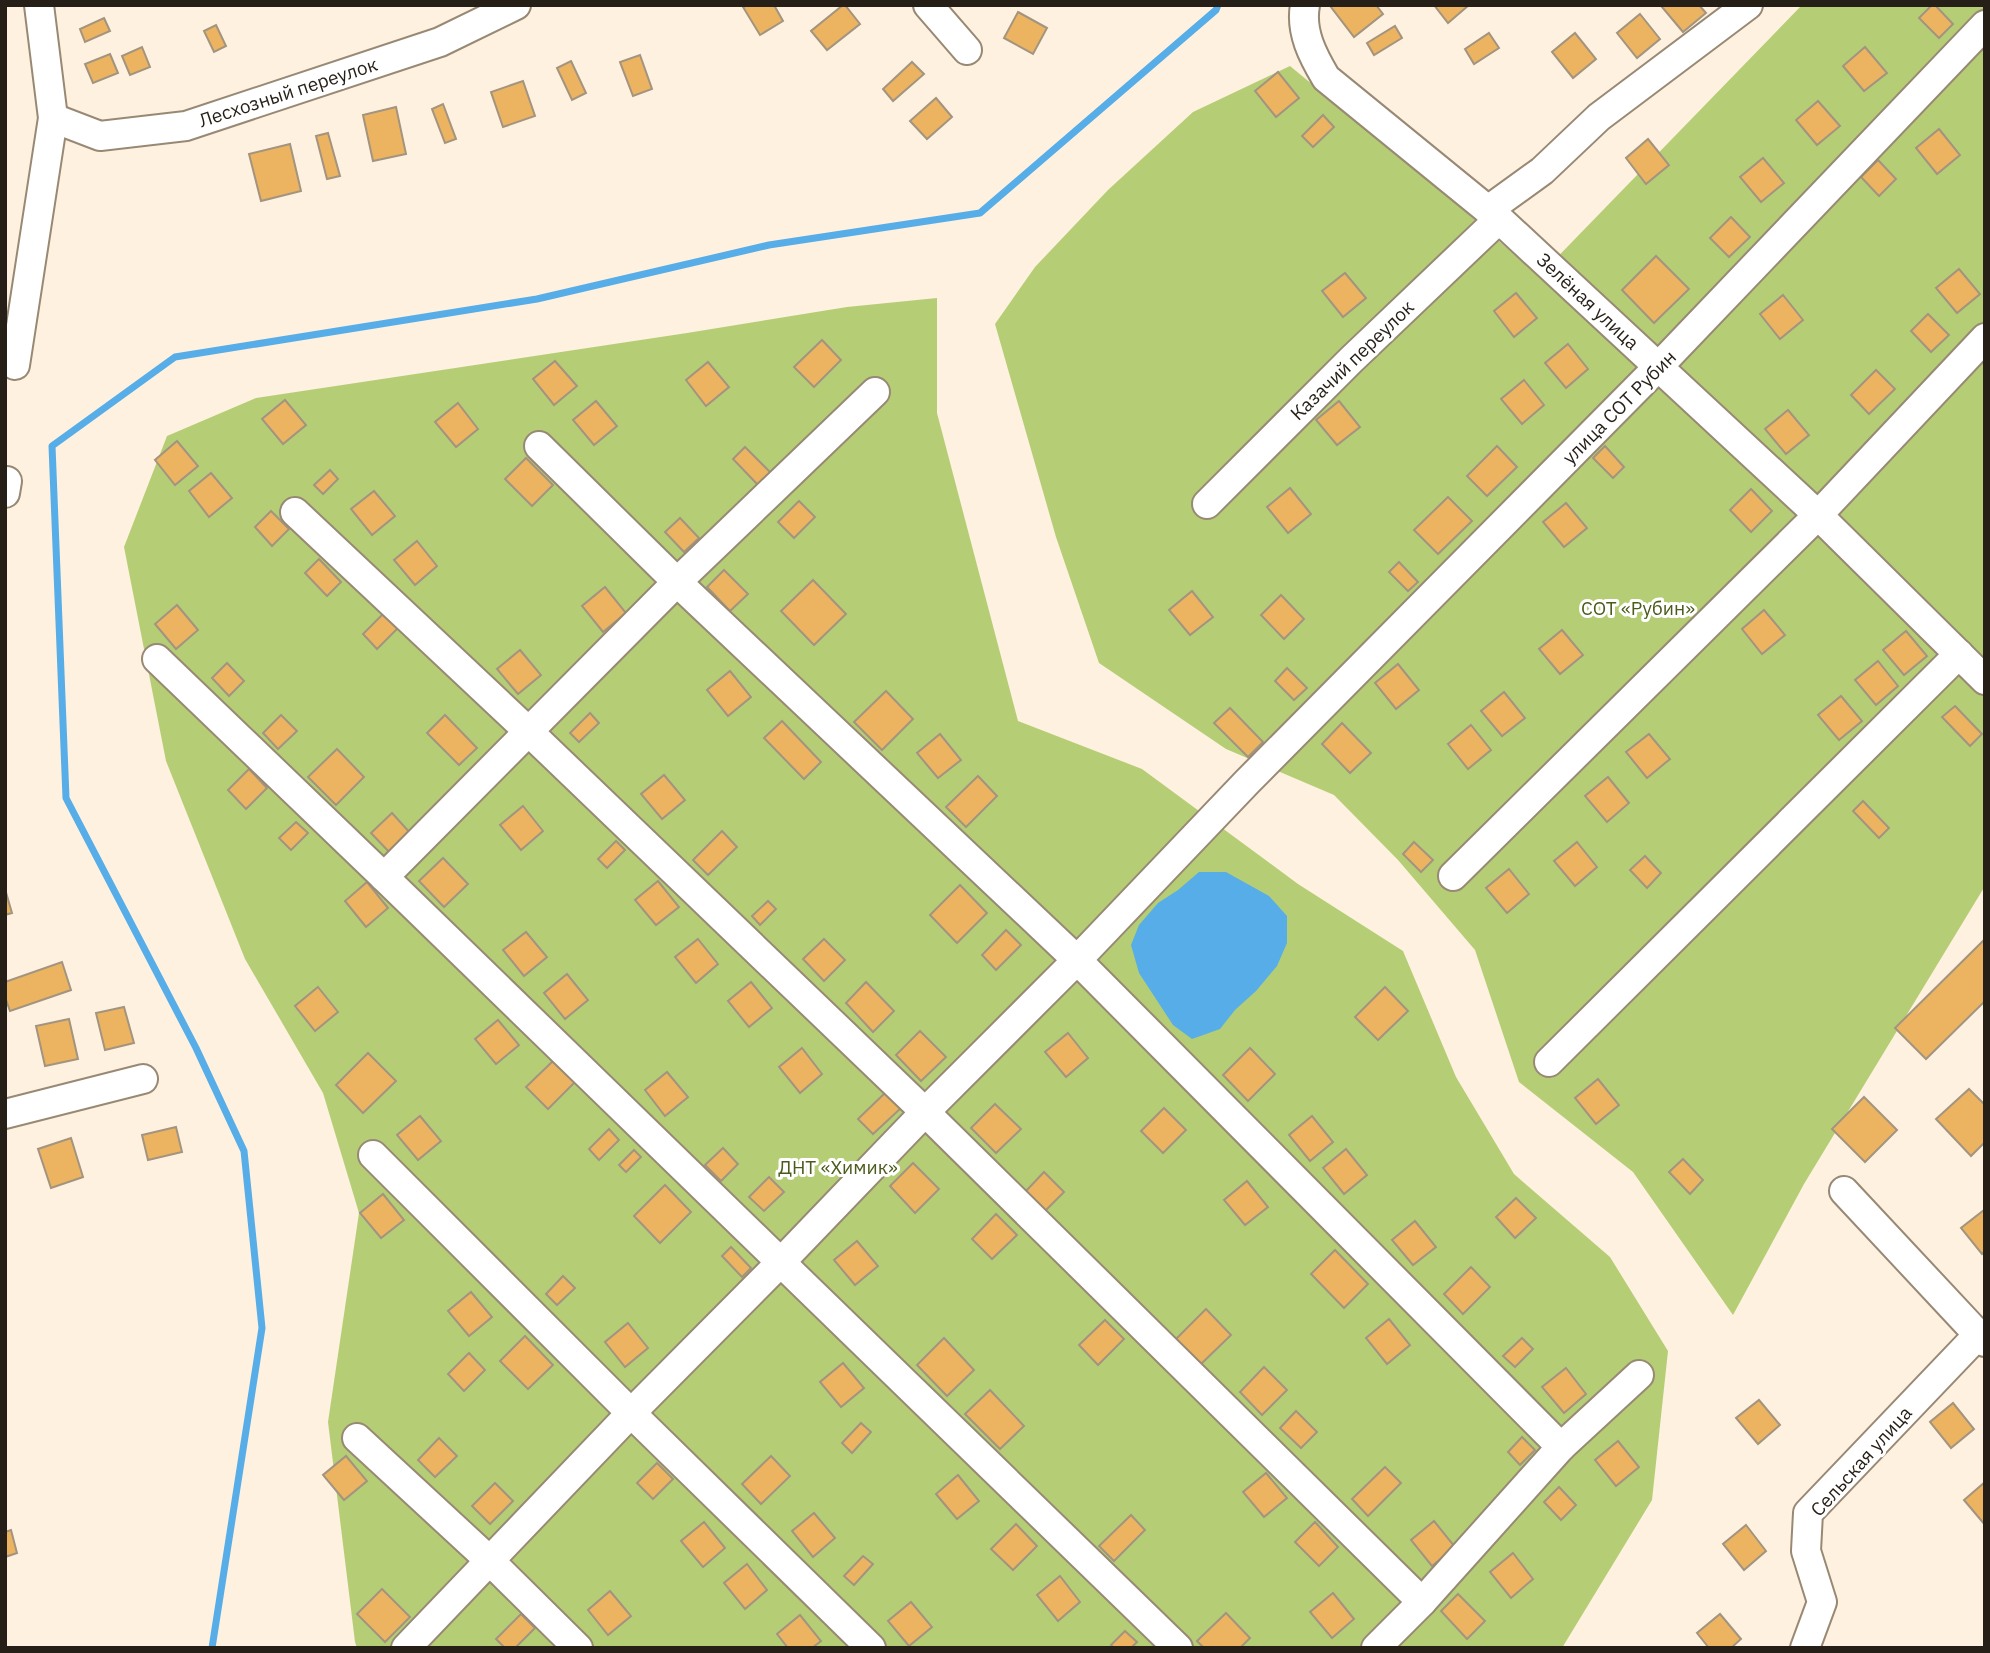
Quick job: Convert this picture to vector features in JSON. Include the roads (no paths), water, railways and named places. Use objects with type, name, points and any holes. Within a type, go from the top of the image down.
[{"type":"street","points":[[15,365],[53,118],[39,5]]},
{"type":"street","name":"Лесхозный переулок","points":[[53,118],[100,136],[186,126],[440,42],[516,5]]},
{"type":"street","points":[[928,5],[967,50]]},
{"type":"street","name":"Зелёная улица","points":[[1305,5],[1302,18],[1310,51],[1326,78],[1494,214],[1818,515],[1985,680]]},
{"type":"street","name":"Казачий переулок","points":[[1207,504],[1494,214],[1599,117],[1748,5]]},
{"type":"street","name":"улица СОТ Рубин","points":[[406,1648],[631,1413],[1077,960],[1247,782],[1659,366],[1985,25]]},
{"type":"street","points":[[1452,876],[1818,515],[1985,338]]},
{"type":"street","points":[[384,877],[677,582],[875,392]]},
{"type":"street","points":[[539,446],[677,582],[1077,960],[1561,1447]]},
{"type":"street","points":[[295,512],[528,731],[925,1112],[1422,1602]]},
{"type":"street","points":[[1549,1062],[1959,654]]},
{"type":"street","points":[[157,659],[1178,1648]]},
{"type":"street","points":[[5,1114],[143,1079]]},
{"type":"street","points":[[373,1155],[871,1648]]},
{"type":"street","points":[[1844,1191],[1981,1339]]},
{"type":"street","name":"Сельская улица","points":[[1805,1648],[1822,1602],[1806,1551],[1808,1513],[1981,1339]]},
{"type":"street","points":[[1376,1648],[1422,1602],[1561,1447],[1639,1375]]},
{"type":"street","points":[[357,1438],[489,1560],[578,1648]]},
{"type":"water","points":[[1199,872],[1226,872],[1269,896],[1287,916],[1287,943],[1277,966],[1220,1029],[1192,1039],[1173,1025],[1139,973],[1131,945],[1139,925],[1158,903]]},
{"type":"waterway","points":[[212,1648],[262,1328],[244,1151],[196,1048],[66,798],[52,446],[175,357],[537,299],[769,245],[980,213],[1216,10],[1218,5]]},
{"type":"park label","name":"СОТ «Рубин»","points":[[1638,608]]},
{"type":"park label","name":"ДНТ «Химик»","points":[[838,1167]]}]
